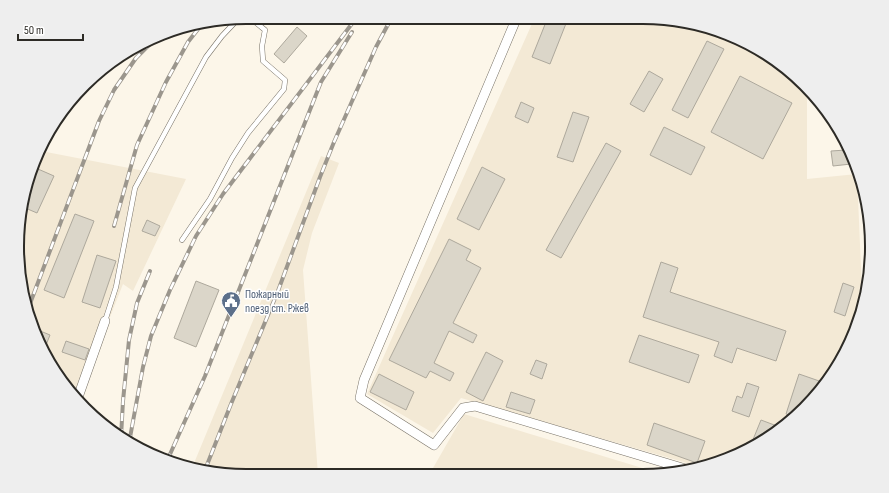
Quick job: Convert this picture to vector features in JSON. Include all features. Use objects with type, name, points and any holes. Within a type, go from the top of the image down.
[{"type":"street","points":[[514,24],[367,373],[360,398],[434,445],[463,408],[475,406],[677,466]]},
{"type":"street","points":[[79,393],[105,321]]},
{"type":"lane","points":[[105,321],[116,287],[135,188],[206,57],[233,24]]},
{"type":"lane","points":[[182,240],[210,199],[232,158],[248,133],[284,89],[285,80],[263,61],[262,46],[265,30],[258,24]]},
{"type":"shaded area","points":[[532,24],[657,24],[686,28],[714,36],[741,47],[766,61],[778,70],[807,97],[807,179],[853,174],[858,192],[862,285],[848,332],[828,370],[800,404],[766,432],[728,452],[690,464],[461,398],[433,433],[367,394]]},
{"type":"shaded area","points":[[45,152],[186,179],[133,291],[123,284],[80,394],[61,370],[41,332],[28,290],[26,276],[24,261],[24,232],[28,203],[36,175]]},
{"type":"shaded area","points":[[321,156],[339,163],[312,233],[303,270],[318,469],[232,469],[194,463]]},
{"type":"shaded area","points":[[464,414],[646,469],[642,469],[432,469]]},
{"type":"building","points":[[545,24],[566,24],[550,64],[532,57]]},
{"type":"building","points":[[297,27],[307,36],[284,63],[274,54]]},
{"type":"building","points":[[707,41],[724,49],[688,118],[672,110]]},
{"type":"building","points":[[649,71],[663,79],[644,112],[630,104]]},
{"type":"building","points":[[740,76],[792,103],[763,159],[711,132]]},
{"type":"building","points":[[521,102],[534,108],[528,123],[515,117]]},
{"type":"building","points":[[573,112],[589,117],[573,162],[557,157]]},
{"type":"building","points":[[664,127],[705,147],[691,175],[650,155]]},
{"type":"building","points":[[606,143],[621,151],[561,258],[546,250]]},
{"type":"building","points":[[843,150],[849,164],[833,166],[831,151]]},
{"type":"building","points":[[482,167],[505,179],[479,230],[457,219]]},
{"type":"building","points":[[38,169],[54,176],[37,213],[27,209]]},
{"type":"building","points":[[75,214],[94,221],[64,298],[44,290]]},
{"type":"building","points":[[147,220],[160,226],[155,236],[142,231]]},
{"type":"building","points":[[449,239],[471,250],[466,260],[481,268],[453,323],[477,335],[473,343],[449,331],[434,363],[454,373],[450,381],[430,371],[426,378],[389,360]]},
{"type":"building","points":[[97,255],[116,261],[100,308],[82,302]]},
{"type":"building","points":[[661,262],[678,268],[670,292],[786,331],[776,361],[737,348],[732,363],[714,356],[719,342],[643,317]]},
{"type":"building","points":[[196,281],[219,290],[196,347],[174,338]]},
{"type":"building","points":[[843,283],[854,287],[845,316],[834,312]]},
{"type":"building","points":[[41,331],[50,335],[46,344]]},
{"type":"building","points":[[639,335],[699,355],[689,383],[629,362]]},
{"type":"building","points":[[66,341],[89,349],[85,360],[62,352]]},
{"type":"building","points":[[486,352],[503,361],[483,401],[466,392]]},
{"type":"building","points":[[536,360],[547,364],[542,379],[530,374]]},
{"type":"building","points":[[379,374],[414,392],[406,410],[370,392]]},
{"type":"building","points":[[799,374],[820,381],[800,404],[788,415],[786,414]]},
{"type":"building","points":[[747,383],[759,387],[749,417],[732,411],[737,396],[742,398]]},
{"type":"building","points":[[511,392],[535,400],[530,414],[506,407]]},
{"type":"building","points":[[761,420],[775,425],[766,432],[753,440]]},
{"type":"building","points":[[654,423],[705,441],[697,462],[695,462],[647,445]]},
{"type":"railway","points":[[130,436],[143,367],[151,336],[170,290],[196,236],[223,194],[352,24]]},
{"type":"railway","points":[[207,466],[278,291],[334,142],[376,47],[388,24]]},
{"type":"railway","points":[[114,226],[137,145],[166,82],[188,42],[198,30]]},
{"type":"railway","points":[[170,455],[205,376],[321,82],[352,32]]},
{"type":"railway","points":[[31,301],[99,121],[114,90],[136,58],[146,48]]},
{"type":"railway","points":[[121,431],[129,340],[137,303],[150,271]]},
{"type":"place","name":"Пожарный поезд ст. Ржев","points":[[231,318]]}]
